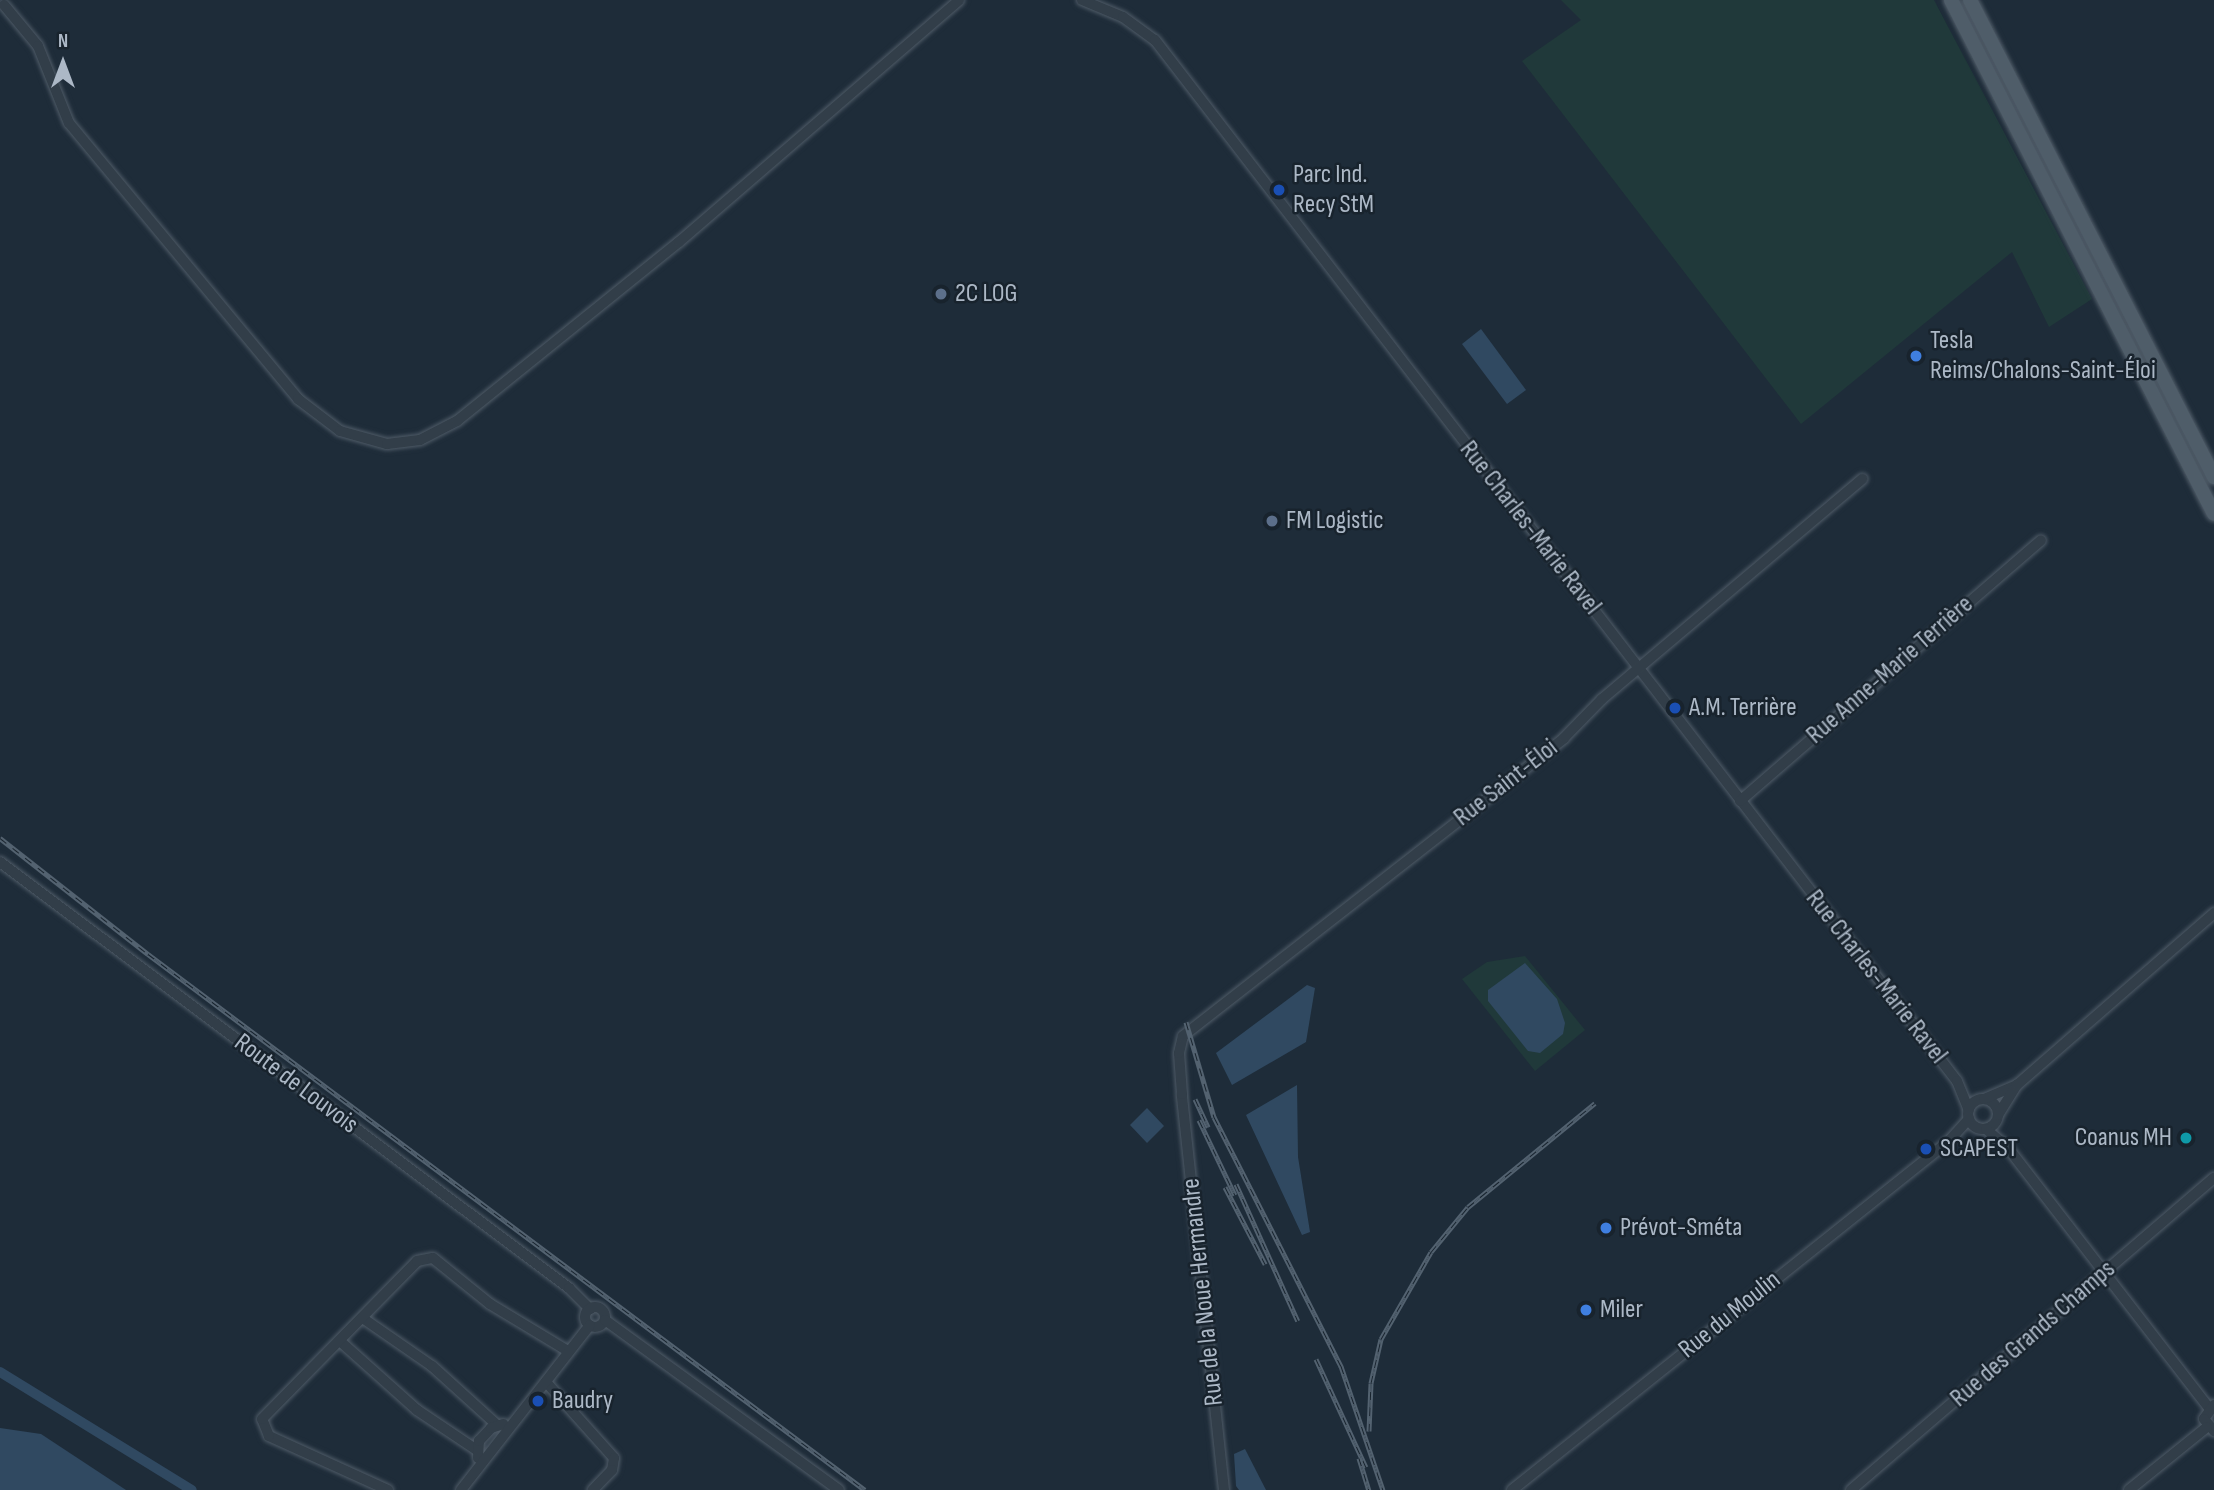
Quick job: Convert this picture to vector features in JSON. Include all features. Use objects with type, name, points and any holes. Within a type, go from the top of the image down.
[{"type":"main road","points":[[1951,0],[2214,514]]},
{"type":"main road","points":[[1970,0],[2214,477]]},
{"type":"street","points":[[4,5],[38,46],[69,123],[298,399],[340,431],[387,444],[420,440],[457,421],[679,242],[959,0]]},
{"type":"street","name":"Rue Charles-Marie Ravel","points":[[1082,0],[1123,17],[1154,40],[1957,1082],[1981,1099],[1993,1102],[1998,1117]]},
{"type":"street","name":"Rue Saint-Éloi","points":[[1182,1094],[1179,1047],[1189,1030],[1564,738],[1639,670],[1862,479]]},
{"type":"street","name":"Rue Anne-Marie Terrière","points":[[1740,801],[2041,540]]},
{"type":"street","name":"Route de Louvois","points":[[0,862],[569,1288],[590,1309]]},
{"type":"street","points":[[2008,1148],[1998,1117],[2017,1085],[2214,913]]},
{"type":"street","name":"Rue Charles-Marie Ravel","points":[[1957,1082],[1969,1114]]},
{"type":"street","points":[[1981,1099],[2017,1085]]},
{"type":"street","name":"Rue de la Noue Hermandre","points":[[1182,1094],[1224,1490]]},
{"type":"street","name":"Rue du Moulin","points":[[1512,1490],[1949,1141],[1981,1099]]},
{"type":"street","points":[[1969,1114],[1983,1129],[2008,1148],[2211,1406],[2204,1419],[2210,1429],[2129,1490]]},
{"type":"street","name":"Rue du Moulin","points":[[1949,1141],[1983,1129],[1998,1117]]},
{"type":"street","name":"Rue des Grands Champs","points":[[1851,1490],[2214,1178]]},
{"type":"street","points":[[388,1490],[269,1436],[262,1425],[270,1408],[364,1319],[417,1261],[433,1258],[490,1304],[568,1351]]},
{"type":"street","points":[[590,1325],[585,1317],[590,1309],[601,1309],[605,1320],[839,1490]]},
{"type":"street","points":[[364,1319],[446,1377],[498,1425]]},
{"type":"street","points":[[590,1325],[599,1326],[605,1320]]},
{"type":"street","points":[[461,1490],[590,1325]]},
{"type":"street","points":[[341,1342],[417,1410],[478,1451]]},
{"type":"street","points":[[546,1382],[614,1458],[612,1470],[593,1490]]},
{"type":"street","points":[[477,1468],[479,1441],[498,1425],[512,1423]]},
{"type":"green space","points":[[1561,0],[1934,0],[2092,299],[2049,327],[2012,252],[1801,424],[1522,61],[1581,20]]},
{"type":"green space","points":[[1525,956],[1585,1030],[1535,1071],[1462,979],[1487,962]]},
{"type":"water","points":[[1481,329],[1526,390],[1507,404],[1462,344]]},
{"type":"water","points":[[1525,963],[1557,999],[1565,1023],[1563,1034],[1540,1053],[1528,1051],[1488,1001],[1488,990]]},
{"type":"water","points":[[1307,985],[1315,988],[1306,1042],[1232,1085],[1216,1053]]},
{"type":"water","points":[[1297,1085],[1298,1157],[1310,1232],[1302,1235],[1246,1115]]},
{"type":"water","points":[[1147,1108],[1164,1126],[1147,1143],[1130,1125]]},
{"type":"water","points":[[0,1428],[41,1434],[126,1490],[0,1490]]},
{"type":"water","points":[[1245,1449],[1266,1490],[1239,1490],[1236,1486],[1234,1454]]},
{"type":"waterway","points":[[0,1372],[192,1490]]},
{"type":"railway","points":[[0,838],[148,954],[865,1490]]},
{"type":"railway","points":[[1186,1022],[1214,1117],[1341,1366],[1383,1490]]},
{"type":"railway","points":[[1195,1099],[1208,1127]]},
{"type":"railway","points":[[1369,1431],[1371,1383],[1381,1339],[1431,1252],[1468,1207],[1595,1103]]},
{"type":"railway","points":[[1199,1120],[1235,1195]]},
{"type":"railway","points":[[1236,1184],[1298,1321]]},
{"type":"railway","points":[[1225,1187],[1265,1264]]},
{"type":"railway","points":[[1316,1359],[1366,1467]]},
{"type":"railway","points":[[1359,1458],[1369,1490]]},
{"type":"place","name":"Parc Ind. Recy StM","points":[[1279,190]]},
{"type":"place","name":"2C LOG","points":[[941,294]]},
{"type":"place","name":"Tesla Reims/Chalons-Saint-Éloi","points":[[1916,356]]},
{"type":"place","name":"FM Logistic","points":[[1272,521]]},
{"type":"place","name":"A.M. Terrière","points":[[1675,708]]},
{"type":"place","name":"Coanus MH","points":[[2186,1138]]},
{"type":"place","name":"SCAPEST","points":[[1926,1149]]},
{"type":"place","name":"Prévot-Sméta","points":[[1606,1228]]},
{"type":"place","name":"Miler","points":[[1586,1310]]},
{"type":"place","name":"Baudry","points":[[538,1401]]}]
